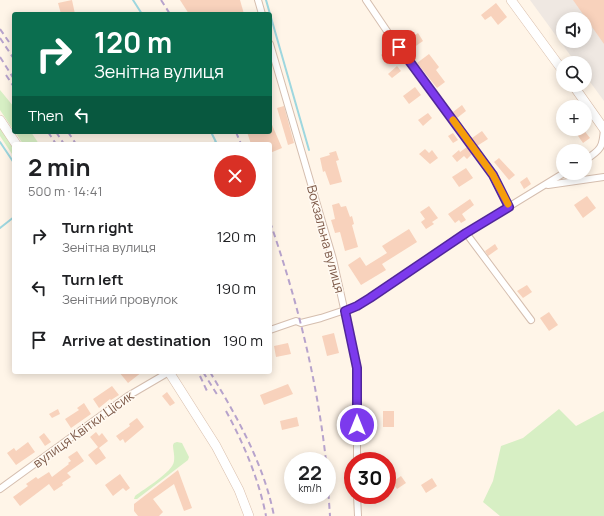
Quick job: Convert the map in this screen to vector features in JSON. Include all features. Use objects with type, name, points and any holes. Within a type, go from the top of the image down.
[{"type":"main road","points":[[512,0],[556,61]]},
{"type":"main road","points":[[578,92],[604,128]]},
{"type":"main road","points":[[0,120],[15,142]]},
{"type":"main road","points":[[170,374],[216,446],[239,490],[249,516]]},
{"type":"street","points":[[258,0],[261,12]]},
{"type":"street","points":[[366,0],[391,37],[493,175],[509,207]]},
{"type":"street","name":"Вокзальна вулиця","points":[[272,51],[333,260],[345,311],[357,368],[357,452]]},
{"type":"street","points":[[592,156],[601,152],[604,128]]},
{"type":"street","points":[[544,185],[604,177]]},
{"type":"street","points":[[272,329],[296,321],[301,323],[312,321],[357,306],[466,233],[556,178]]},
{"type":"street","points":[[466,233],[531,320]]},
{"type":"street","name":"вулиця Квітки Цісик","points":[[0,489],[128,396],[166,374]]},
{"type":"street","points":[[357,504],[358,516]]},
{"type":"shaded area","points":[[530,0],[604,0],[604,101],[592,85],[592,56],[571,56],[565,48],[592,48],[592,12],[556,12],[556,36]]},
{"type":"green space","points":[[0,90],[12,105],[12,128],[0,110]]},
{"type":"green space","points":[[0,125],[12,142],[12,154],[0,136]]},
{"type":"green space","points":[[16,134],[32,134],[38,142],[22,142]]},
{"type":"green space","points":[[559,409],[576,426],[604,411],[604,516],[500,516],[483,502],[493,481],[501,446],[523,438]]},
{"type":"green space","points":[[177,442],[182,443],[189,457],[188,460],[137,499],[134,499],[135,496],[169,470],[174,461],[173,445]]},
{"type":"building","points":[[72,0],[75,12],[60,12],[58,3]]},
{"type":"building","points":[[180,0],[240,0],[243,12],[188,12]]},
{"type":"building","points":[[573,0],[604,0],[604,44],[592,27],[592,12],[581,12]]},
{"type":"building","points":[[496,3],[507,17],[498,25],[491,16],[485,20],[481,15]]},
{"type":"building","points":[[418,33],[423,41],[413,48],[408,40]]},
{"type":"building","points":[[389,48],[398,58],[390,64],[381,55]]},
{"type":"building","points":[[429,54],[439,67],[436,70],[445,82],[437,88],[417,63]]},
{"type":"building","points":[[397,66],[401,71],[392,78],[388,74]]},
{"type":"building","points":[[415,87],[421,95],[409,104],[403,96]]},
{"type":"building","points":[[462,105],[466,111],[457,118],[453,112]]},
{"type":"building","points":[[284,106],[294,143],[288,145],[277,108]]},
{"type":"building","points":[[428,113],[432,118],[423,126],[418,120]]},
{"type":"building","points":[[272,125],[282,148],[272,152],[272,142],[250,142],[248,134],[272,134]]},
{"type":"building","points":[[482,131],[488,139],[477,146],[472,138]]},
{"type":"building","points":[[453,133],[458,140],[453,143],[448,136]]},
{"type":"building","points":[[578,136],[588,136],[590,138],[583,143]]},
{"type":"building","points":[[467,147],[472,154],[467,159],[464,156],[457,162],[452,156],[459,150],[460,152]]},
{"type":"building","points":[[425,149],[429,153],[432,150],[438,158],[430,164],[419,154]]},
{"type":"building","points":[[336,151],[339,160],[336,161],[342,182],[330,185],[325,171],[323,172],[320,158],[330,155],[329,153]]},
{"type":"building","points":[[499,158],[515,175],[509,180],[494,162]]},
{"type":"building","points":[[466,168],[473,178],[459,187],[452,177]]},
{"type":"building","points":[[527,177],[531,184],[524,189],[520,182]]},
{"type":"building","points":[[587,196],[596,208],[583,218],[574,205]]},
{"type":"building","points":[[470,199],[474,205],[462,214],[466,220],[461,223],[459,220],[455,223],[448,214]]},
{"type":"building","points":[[339,203],[341,207],[346,206],[350,217],[352,216],[354,224],[352,225],[358,247],[345,251],[340,232],[335,233],[331,220],[335,219],[332,205]]},
{"type":"building","points":[[429,206],[438,218],[432,222],[434,224],[426,229],[421,222],[425,219],[420,212]]},
{"type":"building","points":[[409,229],[417,242],[382,264],[386,270],[361,285],[348,265],[360,257],[366,266],[387,253],[382,246]]},
{"type":"building","points":[[495,244],[498,249],[488,256],[485,251]]},
{"type":"building","points":[[527,285],[532,292],[523,298],[517,291]]},
{"type":"building","points":[[549,312],[558,325],[549,331],[540,318]]},
{"type":"building","points":[[334,333],[339,353],[327,356],[322,336]]},
{"type":"building","points":[[288,343],[291,354],[276,357],[274,346]]},
{"type":"building","points":[[121,374],[139,374],[128,383]]},
{"type":"building","points":[[288,384],[293,394],[264,405],[260,395]]},
{"type":"building","points":[[112,386],[119,395],[111,400],[110,399],[99,408],[93,399]]},
{"type":"building","points":[[167,392],[175,403],[170,406],[162,396]]},
{"type":"building","points":[[84,403],[91,414],[71,428],[65,419],[79,410],[77,408]]},
{"type":"building","points":[[58,409],[60,414],[52,418],[49,414]]},
{"type":"building","points":[[383,411],[394,411],[394,427],[383,427]]},
{"type":"building","points":[[297,417],[299,426],[282,430],[280,421]]},
{"type":"building","points":[[137,418],[144,427],[125,443],[123,439],[120,441],[116,436],[130,426],[129,424]]},
{"type":"building","points":[[96,432],[99,436],[102,433],[108,441],[99,448],[106,458],[96,465],[88,455],[98,447],[90,437]]},
{"type":"building","points":[[44,433],[51,442],[45,446],[39,437]]},
{"type":"building","points":[[28,442],[35,452],[16,465],[7,453],[14,448],[16,451]]},
{"type":"building","points":[[77,451],[84,461],[67,473],[71,477],[62,483],[63,485],[54,491],[49,484],[20,506],[13,497],[28,486],[26,484],[36,477],[38,479],[49,472],[52,477],[69,464],[68,463],[71,461],[68,457]]},
{"type":"building","points":[[178,470],[192,508],[184,511],[174,484],[153,499],[163,512],[159,516],[138,516],[134,511],[134,504]]},
{"type":"building","points":[[120,474],[130,488],[126,491],[123,488],[113,496],[105,485]]},
{"type":"building","points":[[401,476],[406,483],[397,489],[396,479]]},
{"type":"building","points":[[432,478],[437,486],[426,493],[421,485]]},
{"type":"waterway","points":[[133,0],[141,12]]},
{"type":"waterway","points":[[266,0],[269,12]]},
{"type":"waterway","points":[[272,21],[309,150]]},
{"type":"waterway","points":[[212,134],[216,142]]},
{"type":"waterway","points":[[0,142],[12,160]]},
{"type":"waterway","points":[[0,228],[12,219]]},
{"type":"railway","points":[[161,0],[169,12]]},
{"type":"railway","points":[[0,29],[9,42]]},
{"type":"railway","points":[[0,38],[12,56]]},
{"type":"railway","points":[[0,57],[12,76]]},
{"type":"railway","points":[[6,75],[12,84]]},
{"type":"railway","points":[[49,134],[55,142]]},
{"type":"railway","points":[[57,134],[63,142]]},
{"type":"railway","points":[[69,134],[75,142]]},
{"type":"railway","points":[[237,134],[240,142]]},
{"type":"railway","points":[[272,228],[289,281],[305,340],[317,400],[325,452]]},
{"type":"railway","points":[[204,374],[218,396]]},
{"type":"railway","points":[[211,374],[230,406],[256,459],[264,478],[274,516]]},
{"type":"railway","points":[[200,376],[207,391]]},
{"type":"railway","points":[[226,411],[250,462],[266,516]]},
{"type":"railway","points":[[329,504],[330,516]]},
{"type":"slow traffic","points":[[453,120],[493,175],[508,204]]},
{"type":"route","points":[[357,425],[357,368],[345,311],[370,298],[466,233],[509,207],[493,175],[399,47]]}]
